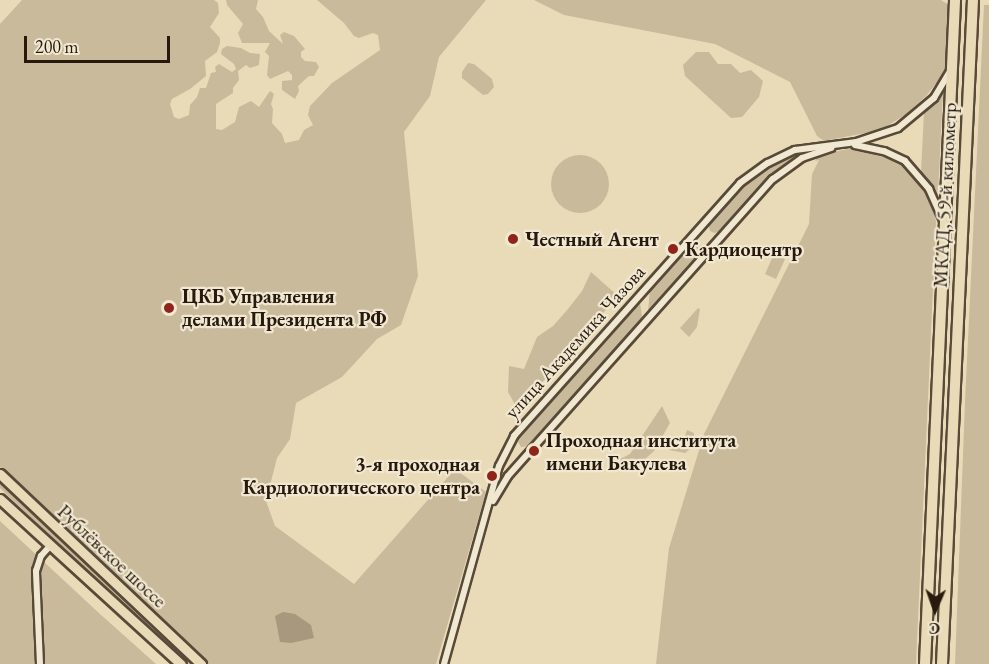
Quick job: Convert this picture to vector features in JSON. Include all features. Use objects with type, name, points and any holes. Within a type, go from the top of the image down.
[{"type":"highway","name":"МКАД, 59-й километр","points":[[925,664],[955,0]]},
{"type":"highway","name":"МКАД, 59-й километр","points":[[942,664],[973,0]]},
{"type":"main road","name":"Рублёвское шоссе","points":[[0,474],[201,664]]},
{"type":"main road","name":"Рублёвское шоссе","points":[[0,499],[181,664]]},
{"type":"street","name":"улица Академика Чазова","points":[[444,664],[499,466],[514,436],[740,183],[768,163],[795,150],[842,144],[884,135],[909,121],[934,98],[951,67]]},
{"type":"street","name":"улица Академика Чазова","points":[[487,514],[508,476],[773,179],[802,158],[842,144],[869,147],[905,161],[929,189],[944,224]]},
{"type":"street","points":[[40,664],[36,571],[40,556],[50,546]]},
{"type":"shaded area","name":"ЦКБ Управления делами Президента РФ","points":[[22,0],[214,0],[218,3],[219,13],[210,27],[220,38],[217,52],[205,61],[206,76],[190,89],[172,99],[170,104],[174,117],[179,119],[189,115],[190,105],[197,97],[200,88],[206,88],[211,73],[216,72],[215,67],[219,64],[232,72],[236,69],[234,64],[221,54],[222,49],[227,46],[241,48],[250,53],[260,54],[259,65],[250,68],[246,65],[238,71],[239,80],[233,88],[233,93],[216,104],[216,129],[222,130],[235,122],[239,107],[251,101],[259,107],[270,91],[274,94],[271,104],[272,123],[282,134],[285,143],[299,140],[304,130],[313,125],[308,115],[310,106],[332,83],[380,50],[378,35],[373,33],[359,38],[354,36],[344,23],[317,0],[486,0],[439,57],[430,96],[404,132],[418,276],[401,325],[377,339],[342,377],[296,403],[290,439],[277,458],[266,501],[275,526],[354,584],[455,469],[486,492],[436,664],[209,664],[0,467],[0,24]]},
{"type":"shaded area","points":[[226,0],[258,0],[256,9],[263,17],[269,31],[283,44],[280,35],[284,32],[294,36],[305,49],[301,52],[301,57],[305,61],[316,62],[319,67],[314,76],[309,76],[298,86],[299,91],[295,99],[282,90],[282,81],[292,80],[292,75],[288,71],[270,79],[267,75],[269,56],[265,52],[270,43],[242,43],[238,33],[243,24],[227,5]]},
{"type":"shaded area","points":[[534,0],[941,0],[949,5],[945,72],[926,96],[906,114],[881,130],[824,141],[817,136],[790,82],[715,44],[564,15]]},
{"type":"shaded area","points":[[984,5],[989,5],[989,664],[955,664],[965,402]]},
{"type":"shaded area","points":[[696,52],[709,52],[718,64],[731,64],[740,73],[751,70],[763,81],[759,97],[742,117],[731,118],[685,76],[683,65]]},
{"type":"shaded area","points":[[468,63],[474,64],[492,79],[494,87],[488,94],[483,95],[462,78],[462,72]]},
{"type":"shaded area","points":[[943,90],[938,195],[921,172],[924,112]]},
{"type":"shaded area","points":[[811,149],[776,172],[721,231],[714,233],[710,231],[708,224],[748,181],[774,163]]},
{"type":"shaded area","points":[[848,149],[860,150],[890,159],[905,166],[916,175],[933,204],[936,222],[916,664],[656,664],[669,548],[704,434],[809,224],[812,174],[819,160],[815,161],[819,155]]},
{"type":"shaded area","points":[[574,155],[586,155],[601,163],[609,178],[609,190],[601,205],[586,213],[574,213],[559,205],[551,190],[551,178],[559,163]]},
{"type":"shaded area","points":[[693,242],[702,246],[701,255],[648,312],[650,288]]},
{"type":"shaded area","points":[[774,254],[785,259],[776,279],[765,274]]},
{"type":"shaded area","points":[[591,272],[618,296],[518,410],[508,392],[509,366],[524,369],[537,337],[553,326],[568,309],[582,291]]},
{"type":"shaded area","points":[[640,303],[642,316],[640,324],[530,446],[521,447],[517,440],[519,436],[636,304]]},
{"type":"shaded area","points":[[698,308],[700,309],[697,327],[689,337],[680,328]]},
{"type":"shaded area","points":[[662,406],[670,423],[654,451],[644,460],[623,465],[616,461],[630,454]]},
{"type":"shaded area","points":[[687,430],[694,433],[694,446],[685,453],[669,450],[675,437],[685,436]]},
{"type":"shaded area","points":[[0,479],[195,664],[189,664],[135,616],[0,488]]},
{"type":"shaded area","points":[[0,521],[100,614],[156,664],[0,664]]},
{"type":"shaded area","points":[[283,612],[295,614],[311,625],[314,638],[291,643],[280,642],[275,616]]},
{"type":"place","name":"Честный Агент","points":[[513,239]]},
{"type":"place","name":"Кардиоцентр","points":[[673,249]]},
{"type":"place","name":"ЦКБ Управления делами Президента РФ","points":[[169,308]]},
{"type":"place","name":"Проходная института имени Бакулева","points":[[534,451]]},
{"type":"place","name":"3-я проходная Кардиологического центра","points":[[492,476]]}]
